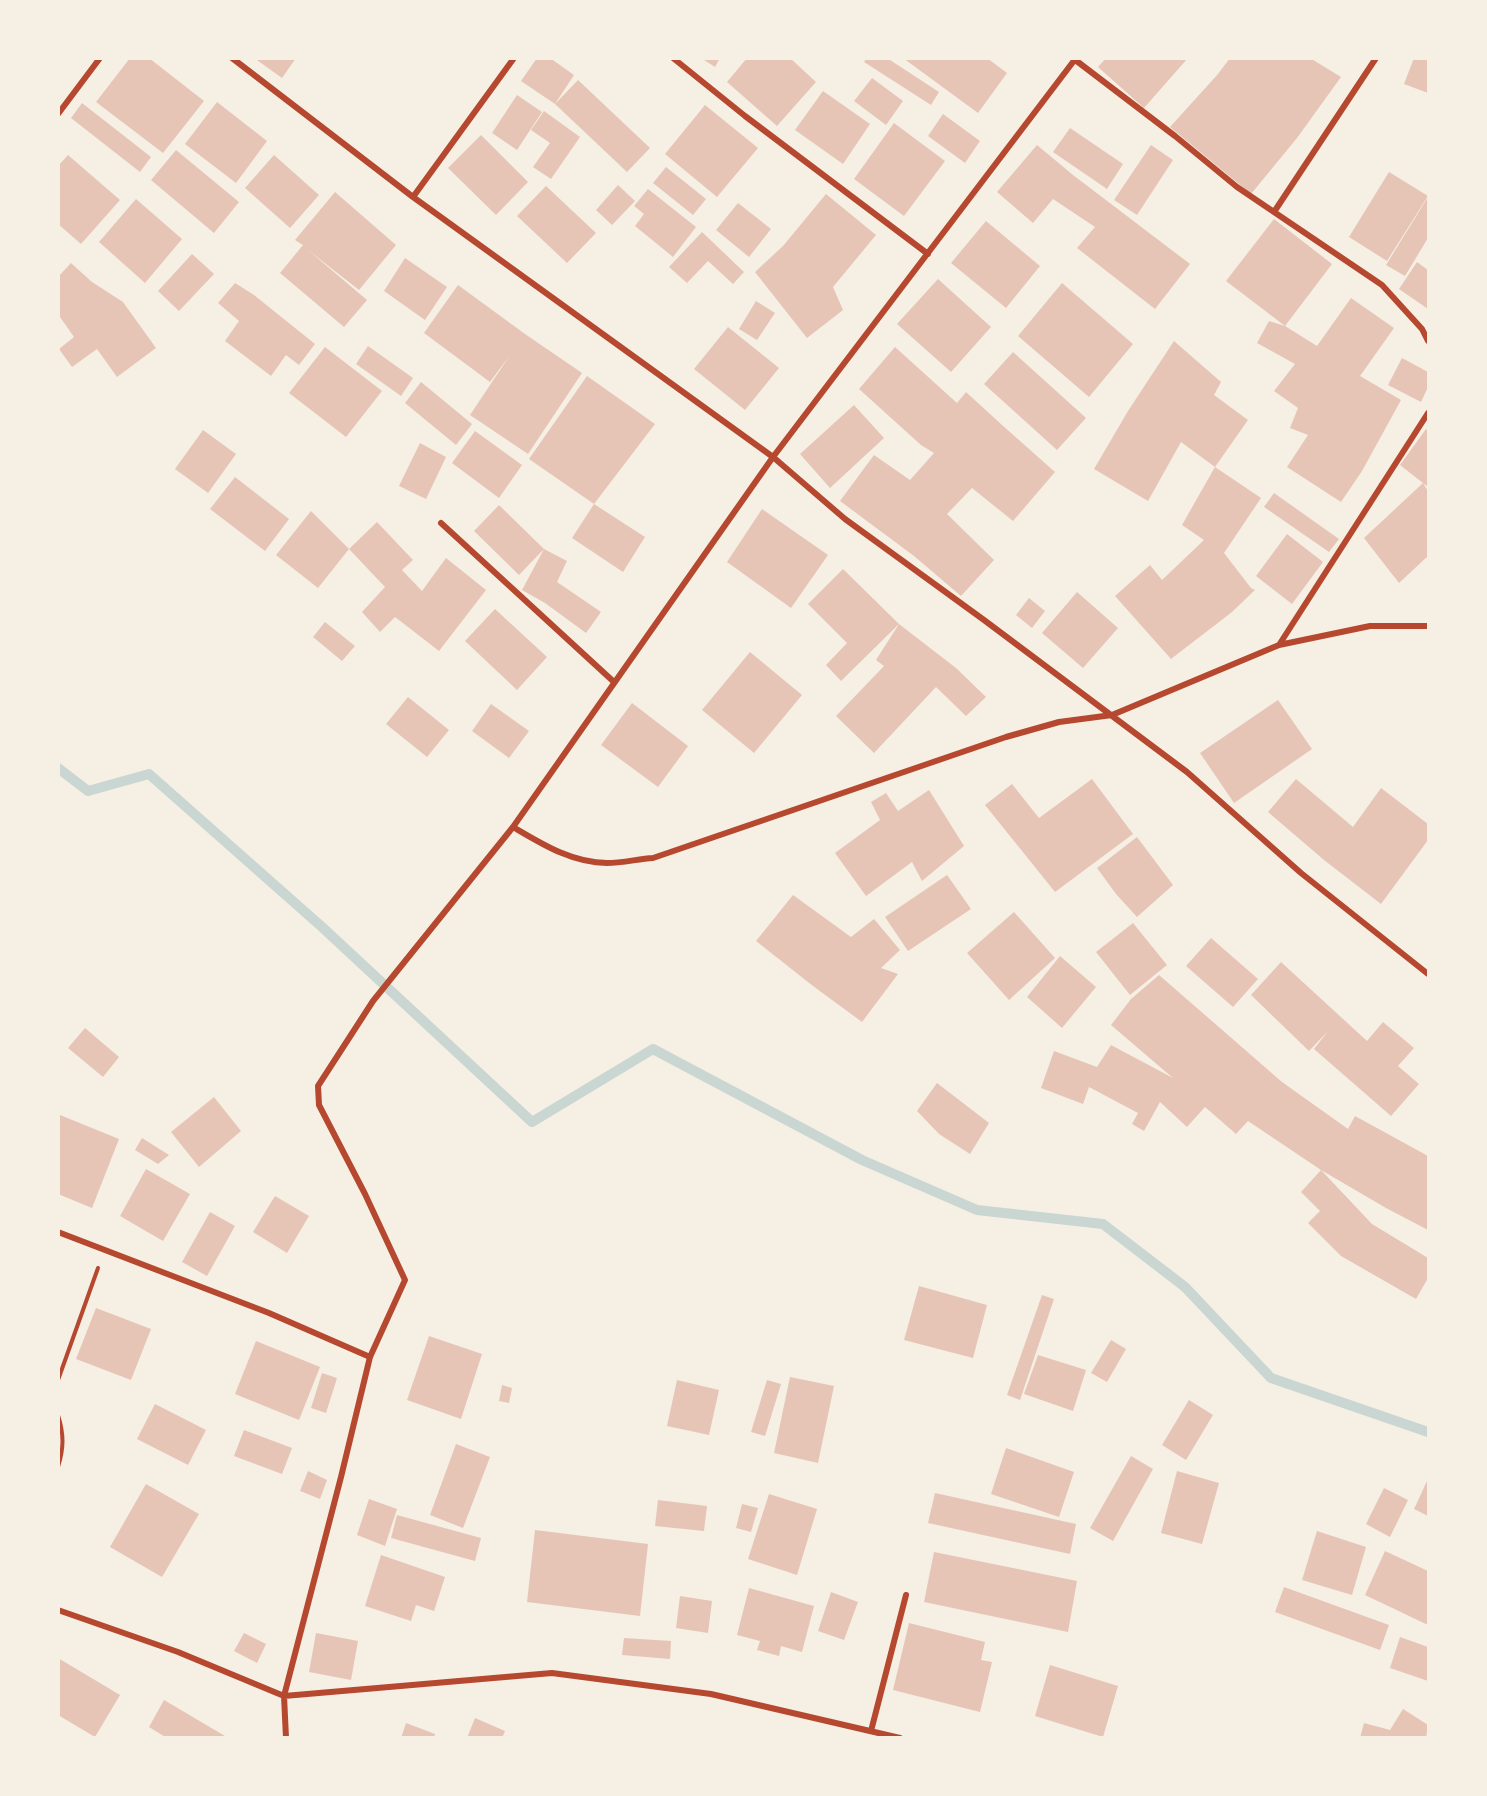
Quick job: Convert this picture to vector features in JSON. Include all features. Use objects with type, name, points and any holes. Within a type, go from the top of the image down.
[{"type":"street","points":[[58,114],[100,58]]},
{"type":"street","points":[[232,58],[413,197],[773,457],[845,519],[1187,772],[1301,873],[1428,974]]},
{"type":"street","points":[[413,197],[514,58]]},
{"type":"street","points":[[673,58],[745,116],[928,254]]},
{"type":"street","points":[[1274,212],[1376,58]]},
{"type":"street","points":[[286,1737],[284,1696],[370,1357],[405,1280],[320,1105],[318,1086],[373,1001],[513,827],[773,457],[1075,59],[1237,187],[1383,285],[1422,329],[1428,341]]},
{"type":"street","points":[[1280,645],[1428,413]]},
{"type":"street","points":[[441,523],[614,682]]},
{"type":"street","points":[[513,827],[543,845],[578,860],[607,863],[653,858],[1006,737],[1059,722],[1112,715],[1280,645],[1370,626],[1428,626]]},
{"type":"street","points":[[58,1232],[269,1313],[370,1357]]},
{"type":"street","points":[[871,1731],[906,1595]]},
{"type":"street","points":[[58,1610],[178,1652],[284,1696],[552,1673],[711,1694],[900,1737]]},
{"type":"path","points":[[58,1380],[104,1250]]},
{"type":"path","points":[[58,1415],[64,1451],[58,1467]]},
{"type":"building","points":[[130,58],[149,58],[204,101],[163,153],[96,102]]},
{"type":"building","points":[[254,58],[296,58],[282,78]]},
{"type":"building","points":[[537,58],[550,58],[574,75],[555,104],[521,81]]},
{"type":"building","points":[[701,58],[720,58],[715,67]]},
{"type":"building","points":[[747,58],[790,58],[816,82],[777,126],[727,82]]},
{"type":"building","points":[[867,58],[887,58],[939,92],[931,105],[864,62]]},
{"type":"building","points":[[903,58],[987,58],[1007,73],[978,113]]},
{"type":"building","points":[[1106,58],[1188,58],[1144,108],[1098,67]]},
{"type":"building","points":[[1230,58],[1310,58],[1341,77],[1297,138],[1251,194],[1170,127]]},
{"type":"building","points":[[1414,58],[1428,58],[1428,93],[1404,84]]},
{"type":"building","points":[[872,78],[903,101],[886,125],[854,101]]},
{"type":"building","points":[[578,80],[650,148],[627,172],[555,104]]},
{"type":"building","points":[[823,91],[870,124],[843,164],[795,130]]},
{"type":"building","points":[[517,95],[542,112],[517,150],[492,133]]},
{"type":"building","points":[[217,102],[267,141],[236,183],[185,144]]},
{"type":"building","points":[[82,103],[151,157],[140,172],[71,118]]},
{"type":"building","points":[[705,105],[758,148],[717,197],[665,154]]},
{"type":"building","points":[[544,111],[580,137],[551,179],[533,167],[550,143],[531,130]]},
{"type":"building","points":[[943,114],[980,141],[965,163],[928,136]]},
{"type":"building","points":[[894,123],[945,161],[904,216],[854,179]]},
{"type":"building","points":[[1070,128],[1123,164],[1107,189],[1053,152]]},
{"type":"building","points":[[481,135],[528,182],[496,215],[448,168]]},
{"type":"building","points":[[1037,145],[1190,264],[1155,309],[1077,248],[1095,227],[1053,199],[1033,223],[997,192]]},
{"type":"building","points":[[1151,145],[1173,160],[1137,215],[1114,200]]},
{"type":"building","points":[[176,150],[239,202],[214,233],[151,180]]},
{"type":"building","points":[[68,155],[120,200],[81,244],[58,224],[58,166]]},
{"type":"building","points":[[274,155],[319,195],[290,228],[245,188]]},
{"type":"building","points":[[666,167],[706,199],[693,215],[653,183]]},
{"type":"building","points":[[1389,172],[1428,196],[1387,261],[1349,237]]},
{"type":"building","points":[[618,185],[635,201],[612,225],[596,210]]},
{"type":"building","points":[[546,186],[596,233],[567,263],[517,216]]},
{"type":"building","points":[[648,189],[696,227],[673,257],[635,226],[644,214],[634,206]]},
{"type":"building","points":[[335,192],[396,245],[359,290],[308,250],[367,300],[344,327],[280,273],[303,245],[295,240]]},
{"type":"building","points":[[826,194],[876,235],[833,287],[843,310],[807,338],[755,272],[783,246]]},
{"type":"building","points":[[1428,197],[1428,238],[1405,276],[1386,265]]},
{"type":"building","points":[[136,199],[182,239],[145,283],[99,242]]},
{"type":"building","points":[[738,203],[771,229],[749,257],[716,230]]},
{"type":"building","points":[[1274,219],[1332,264],[1285,326],[1226,281]]},
{"type":"building","points":[[986,221],[1040,266],[1006,308],[951,263]]},
{"type":"building","points":[[702,232],[744,272],[733,284],[708,261],[687,283],[669,267]]},
{"type":"building","points":[[192,254],[214,274],[179,311],[158,291]]},
{"type":"building","points":[[405,258],[447,287],[425,320],[384,291]]},
{"type":"building","points":[[1417,262],[1428,270],[1428,309],[1399,289]]},
{"type":"building","points":[[71,263],[92,282],[123,302],[156,348],[117,377],[97,349],[72,367],[59,349],[74,337],[60,317],[58,319],[58,277]]},
{"type":"building","points":[[938,279],[991,327],[951,372],[897,324]]},
{"type":"building","points":[[235,283],[254,295],[315,344],[299,365],[286,355],[271,376],[225,341],[239,321],[218,303]]},
{"type":"building","points":[[1062,283],[1133,344],[1089,397],[1018,336]]},
{"type":"building","points":[[458,285],[582,373],[528,454],[470,415],[510,355],[490,382],[424,333]]},
{"type":"building","points":[[1351,298],[1394,328],[1360,376],[1401,400],[1362,471],[1341,502],[1287,467],[1308,435],[1290,428],[1298,408],[1274,391],[1295,364],[1257,343],[1269,321],[1285,326],[1317,346]]},
{"type":"building","points":[[756,301],[775,313],[757,340],[739,329]]},
{"type":"building","points":[[728,327],[779,368],[745,410],[694,369]]},
{"type":"building","points":[[1174,341],[1221,382],[1214,395],[1248,420],[1215,467],[1181,442],[1148,501],[1094,469],[1128,411]]},
{"type":"building","points":[[368,346],[413,378],[401,396],[356,364]]},
{"type":"building","points":[[325,347],[382,391],[346,437],[289,393]]},
{"type":"building","points":[[895,347],[957,403],[966,392],[1055,472],[1013,521],[972,488],[947,514],[994,560],[961,596],[914,556],[840,501],[874,455],[910,480],[934,453],[921,445],[859,389]]},
{"type":"building","points":[[1013,352],[1086,418],[1057,450],[984,384]]},
{"type":"building","points":[[1402,358],[1428,372],[1428,387],[1421,402],[1388,385]]},
{"type":"building","points":[[587,376],[655,424],[594,504],[529,459]]},
{"type":"building","points":[[421,382],[472,424],[456,445],[405,403]]},
{"type":"building","points":[[854,405],[884,438],[830,488],[800,454]]},
{"type":"building","points":[[1426,429],[1428,431],[1428,487],[1400,465]]},
{"type":"building","points":[[203,430],[236,454],[208,493],[175,469]]},
{"type":"building","points":[[475,431],[522,465],[499,498],[452,463]]},
{"type":"building","points":[[420,443],[446,457],[426,499],[399,486]]},
{"type":"building","points":[[1215,467],[1261,498],[1224,553],[1255,590],[1232,612],[1171,659],[1115,596],[1150,565],[1162,580],[1204,540],[1182,525]]},
{"type":"building","points":[[235,477],[289,519],[265,551],[210,509]]},
{"type":"building","points":[[1423,483],[1428,491],[1428,556],[1399,583],[1364,538]]},
{"type":"building","points":[[1274,493],[1339,539],[1329,552],[1264,507]]},
{"type":"building","points":[[594,504],[645,537],[623,572],[572,538]]},
{"type":"building","points":[[499,505],[544,549],[519,575],[474,531]]},
{"type":"building","points":[[762,509],[828,555],[791,608],[727,562]]},
{"type":"building","points":[[311,511],[349,549],[318,588],[276,555]]},
{"type":"building","points":[[377,522],[413,560],[402,570],[422,591],[446,558],[486,590],[439,651],[395,617],[380,632],[362,612],[385,587],[349,549]]},
{"type":"building","points":[[1287,534],[1323,562],[1292,604],[1256,576]]},
{"type":"building","points":[[544,549],[567,561],[557,582],[601,612],[586,633],[545,603],[522,590]]},
{"type":"building","points":[[843,569],[899,624],[841,681],[826,665],[847,643],[808,604]]},
{"type":"building","points":[[1077,592],[1118,628],[1083,668],[1042,633]]},
{"type":"building","points":[[1029,598],[1045,611],[1032,628],[1016,615]]},
{"type":"building","points":[[495,609],[547,657],[517,690],[465,641]]},
{"type":"building","points":[[325,622],[355,646],[342,661],[313,637]]},
{"type":"building","points":[[899,624],[956,668],[986,697],[966,716],[936,687],[874,753],[836,716],[884,666],[876,660]]},
{"type":"building","points":[[750,652],[802,695],[754,753],[702,710]]},
{"type":"building","points":[[408,697],[449,730],[427,757],[386,724]]},
{"type":"building","points":[[1278,700],[1312,749],[1234,803],[1200,753]]},
{"type":"building","points":[[632,703],[688,746],[658,787],[601,745]]},
{"type":"building","points":[[491,704],[529,731],[509,758],[472,731]]},
{"type":"building","points":[[1092,779],[1133,834],[1055,892],[985,805],[1012,784],[1039,818]]},
{"type":"building","points":[[1296,779],[1353,827],[1381,788],[1428,824],[1428,840],[1381,904],[1324,860],[1268,812]]},
{"type":"building","points":[[929,790],[964,846],[922,881],[912,862],[866,896],[835,853],[880,820],[871,802],[886,793],[898,811]]},
{"type":"building","points":[[1137,837],[1173,885],[1137,917],[1097,868]]},
{"type":"building","points":[[947,875],[971,909],[908,951],[885,917]]},
{"type":"building","points":[[793,895],[851,937],[874,919],[900,950],[881,968],[898,974],[862,1022],[756,941]]},
{"type":"building","points":[[1014,912],[1055,958],[1009,1000],[967,953]]},
{"type":"building","points":[[1133,923],[1167,965],[1130,995],[1096,952]]},
{"type":"building","points":[[1211,938],[1258,979],[1233,1007],[1186,966]]},
{"type":"building","points":[[1060,956],[1096,987],[1062,1028],[1027,997]]},
{"type":"building","points":[[1281,962],[1367,1041],[1383,1022],[1414,1048],[1398,1066],[1419,1084],[1391,1116],[1314,1049],[1328,1031],[1309,1051],[1251,995]]},
{"type":"building","points":[[1159,975],[1282,1082],[1348,1129],[1355,1116],[1428,1156],[1428,1230],[1321,1170],[1248,1121],[1236,1134],[1205,1107],[1187,1127],[1160,1102],[1144,1131],[1132,1124],[1138,1113],[1089,1087],[1083,1104],[1041,1088],[1054,1051],[1097,1067],[1111,1045],[1173,1078],[1111,1025],[1131,999]]},
{"type":"building","points":[[85,1028],[119,1057],[103,1077],[68,1048]]},
{"type":"building","points":[[937,1083],[989,1123],[970,1154],[939,1134],[917,1111]]},
{"type":"building","points":[[214,1097],[241,1131],[199,1167],[171,1132]]},
{"type":"building","points":[[60,1115],[119,1139],[92,1208],[58,1194]]},
{"type":"building","points":[[142,1138],[169,1155],[158,1164],[135,1150]]},
{"type":"building","points":[[146,1169],[190,1194],[163,1241],[120,1216]]},
{"type":"building","points":[[1321,1170],[1372,1224],[1428,1258],[1428,1278],[1416,1299],[1341,1256],[1308,1223],[1320,1211],[1301,1192]]},
{"type":"building","points":[[275,1196],[309,1216],[287,1253],[253,1232]]},
{"type":"building","points":[[210,1212],[235,1226],[207,1276],[182,1262]]},
{"type":"building","points":[[919,1286],[987,1305],[973,1358],[904,1340]]},
{"type":"building","points":[[1042,1295],[1054,1299],[1020,1400],[1007,1395]]},
{"type":"building","points":[[96,1308],[151,1329],[131,1380],[76,1359]]},
{"type":"building","points":[[429,1336],[482,1354],[461,1419],[407,1400]]},
{"type":"building","points":[[1111,1340],[1126,1349],[1107,1382],[1091,1373]]},
{"type":"building","points":[[256,1341],[320,1367],[299,1420],[235,1394]]},
{"type":"building","points":[[1038,1355],[1086,1370],[1073,1411],[1024,1394]]},
{"type":"building","points":[[322,1373],[337,1378],[326,1413],[311,1408]]},
{"type":"building","points":[[790,1377],[834,1386],[818,1463],[774,1453]]},
{"type":"building","points":[[677,1380],[719,1390],[709,1435],[667,1426]]},
{"type":"building","points":[[767,1380],[781,1384],[765,1436],[751,1432]]},
{"type":"building","points":[[502,1385],[512,1388],[509,1403],[499,1401]]},
{"type":"building","points":[[1189,1400],[1213,1415],[1186,1460],[1162,1445]]},
{"type":"building","points":[[155,1404],[206,1430],[188,1465],[137,1439]]},
{"type":"building","points":[[244,1430],[292,1448],[282,1474],[234,1456]]},
{"type":"building","points":[[456,1444],[490,1457],[463,1528],[430,1515]]},
{"type":"building","points":[[1006,1448],[1074,1472],[1059,1517],[991,1494]]},
{"type":"building","points":[[1131,1456],[1153,1469],[1113,1541],[1090,1528]]},
{"type":"building","points":[[308,1471],[327,1480],[320,1499],[300,1491]]},
{"type":"building","points":[[1177,1471],[1219,1483],[1202,1544],[1161,1533]]},
{"type":"building","points":[[1428,1479],[1428,1516],[1414,1509]]},
{"type":"building","points":[[146,1484],[199,1514],[162,1577],[110,1547]]},
{"type":"building","points":[[1384,1488],[1408,1500],[1390,1537],[1366,1524]]},
{"type":"building","points":[[935,1493],[1076,1524],[1070,1554],[928,1523]]},
{"type":"building","points":[[769,1494],[817,1509],[797,1575],[748,1559]]},
{"type":"building","points":[[369,1499],[397,1509],[385,1546],[357,1535]]},
{"type":"building","points":[[658,1500],[707,1506],[704,1531],[655,1526]]},
{"type":"building","points":[[742,1504],[758,1508],[751,1532],[736,1528]]},
{"type":"building","points":[[397,1515],[481,1538],[475,1561],[391,1538]]},
{"type":"building","points":[[535,1530],[648,1544],[640,1616],[527,1602]]},
{"type":"building","points":[[1317,1531],[1366,1547],[1352,1595],[1302,1580]]},
{"type":"building","points":[[1385,1551],[1428,1571],[1428,1625],[1365,1595]]},
{"type":"building","points":[[934,1552],[1077,1581],[1068,1632],[924,1602]]},
{"type":"building","points":[[381,1555],[445,1577],[434,1611],[416,1605],[411,1621],[365,1606]]},
{"type":"building","points":[[1284,1587],[1389,1625],[1380,1650],[1275,1612]]},
{"type":"building","points":[[749,1588],[814,1606],[802,1652],[781,1646],[779,1656],[757,1650],[760,1641],[737,1635]]},
{"type":"building","points":[[831,1592],[858,1602],[844,1640],[818,1631]]},
{"type":"building","points":[[680,1596],[712,1601],[708,1633],[676,1628]]},
{"type":"building","points":[[909,1623],[985,1642],[981,1660],[992,1662],[980,1712],[893,1690]]},
{"type":"building","points":[[244,1633],[266,1644],[257,1663],[234,1651]]},
{"type":"building","points":[[316,1633],[358,1641],[351,1680],[309,1672]]},
{"type":"building","points":[[1400,1637],[1428,1647],[1428,1681],[1390,1668]]},
{"type":"building","points":[[624,1638],[671,1641],[670,1659],[622,1655]]},
{"type":"building","points":[[58,1658],[120,1695],[95,1737],[58,1715]]},
{"type":"building","points":[[1050,1665],[1118,1686],[1103,1737],[1035,1716]]},
{"type":"building","points":[[164,1700],[225,1736],[224,1738],[167,1738],[149,1727]]},
{"type":"building","points":[[1403,1709],[1428,1725],[1426,1738],[1360,1738],[1364,1723],[1390,1730]]},
{"type":"building","points":[[475,1718],[505,1731],[502,1738],[467,1738]]},
{"type":"building","points":[[406,1723],[435,1734],[434,1738],[401,1738]]},
{"type":"waterway","points":[[58,768],[88,791],[149,774],[322,927],[532,1122],[653,1049],[862,1160],[977,1210],[1103,1224],[1185,1287],[1271,1378],[1428,1432]]}]
